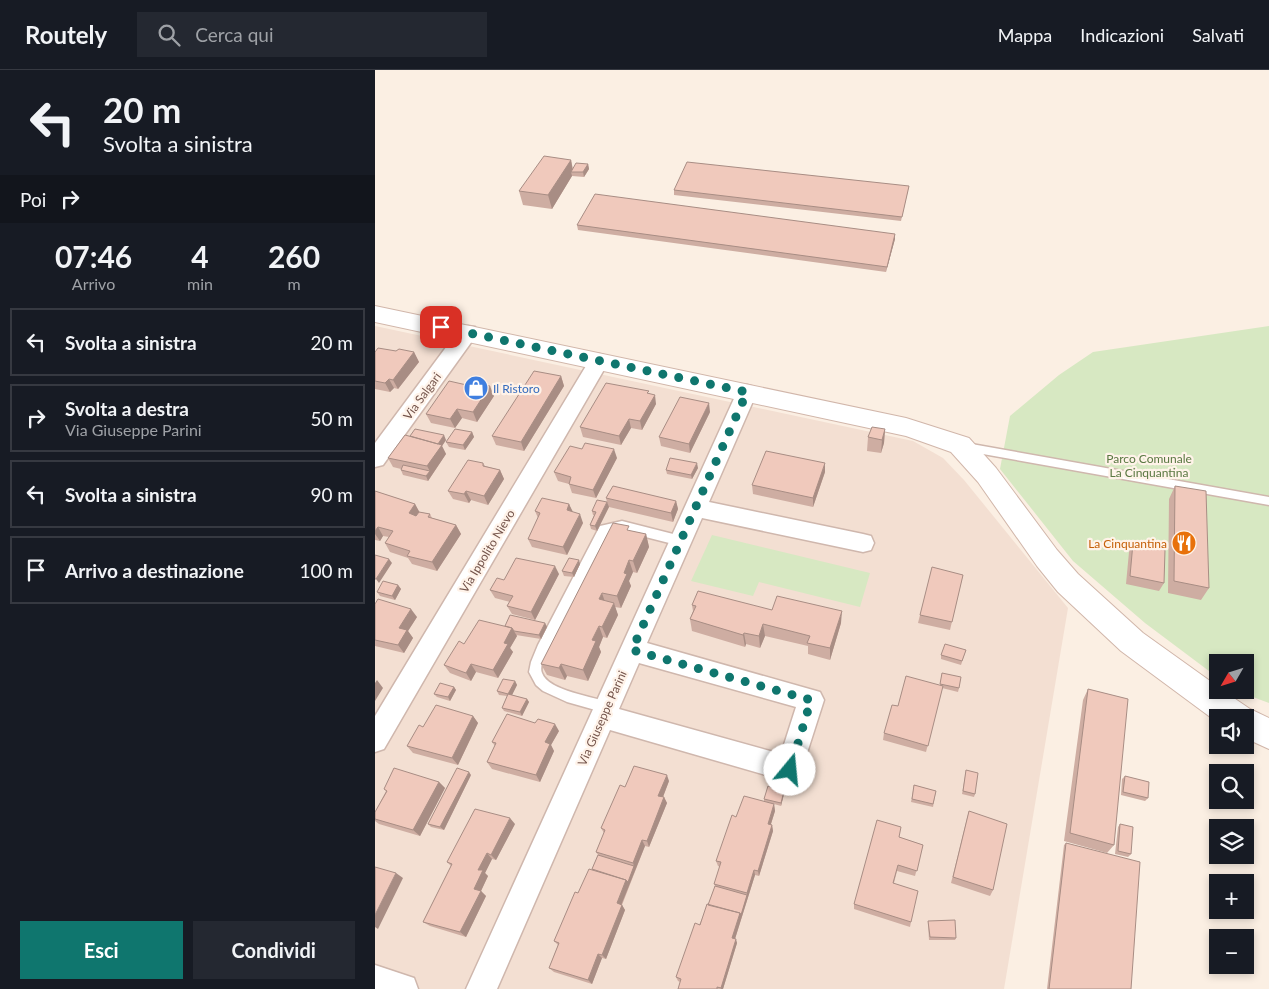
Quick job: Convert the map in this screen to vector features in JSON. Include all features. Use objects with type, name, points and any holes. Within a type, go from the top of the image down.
[{"type":"street","points":[[375,314],[468,332],[906,427],[931,433],[960,446],[987,475],[1047,558],[1068,583],[1132,642],[1224,709]]},
{"type":"street","name":"Via Salgari","points":[[375,459],[468,332]]},
{"type":"street","name":"Via Ippolito Nievo","points":[[375,740],[599,361]]},
{"type":"street","name":"Via Giuseppe Parini","points":[[481,989],[747,392]]},
{"type":"street","points":[[695,508],[863,543]]},
{"type":"street","points":[[604,712],[790,770],[811,700],[632,650]]},
{"type":"street","points":[[1254,726],[1269,734]]},
{"type":"street","points":[[375,980],[403,989]]},
{"type":"lane","points":[[960,446],[1269,501]]},
{"type":"lane","points":[[604,712],[553,691],[541,682],[536,676],[535,665],[542,649],[604,529],[622,526],[681,540]]},
{"type":"shaded area","points":[[375,326],[913,441],[943,458],[964,480],[1068,608],[1004,989],[375,989]]},
{"type":"green space","name":"Parco Comunale La Cinquantina","points":[[1269,326],[1269,703],[1254,697],[1254,654],[1209,654],[1209,671],[1145,623],[1073,561],[1000,469],[1010,416],[1059,375],[1093,352]]},
{"type":"green space","points":[[712,535],[870,573],[860,607],[759,582],[753,596],[691,581]]},
{"type":"building","points":[[544,156],[571,160],[548,195],[519,191]]},
{"type":"building","points":[[687,162],[909,186],[902,217],[674,190]]},
{"type":"building","points":[[576,163],[588,164],[583,172],[571,172]]},
{"type":"building","points":[[595,194],[895,234],[887,267],[577,225]]},
{"type":"building","points":[[378,348],[414,352],[393,380],[389,379],[385,383],[375,381],[375,352]]},
{"type":"building","points":[[534,371],[561,376],[521,442],[492,436]]},
{"type":"building","points":[[449,381],[471,386],[473,383],[490,386],[473,412],[457,409],[450,419],[426,414]]},
{"type":"building","points":[[606,383],[649,391],[647,393],[655,395],[640,421],[629,419],[619,436],[580,427]]},
{"type":"building","points":[[680,397],[709,403],[689,444],[659,437]]},
{"type":"building","points":[[872,427],[885,429],[882,440],[868,437]]},
{"type":"building","points":[[415,429],[444,435],[438,444],[410,436]]},
{"type":"building","points":[[455,429],[472,432],[463,445],[446,442]]},
{"type":"building","points":[[405,435],[442,445],[427,466],[388,458]]},
{"type":"building","points":[[585,443],[614,449],[593,490],[569,484],[571,477],[554,472],[570,446],[582,449]]},
{"type":"building","points":[[766,451],[825,463],[813,498],[752,485]]},
{"type":"building","points":[[670,458],[697,463],[691,475],[666,470]]},
{"type":"building","points":[[468,460],[483,463],[483,466],[500,470],[484,496],[466,491],[464,494],[448,491]]},
{"type":"building","points":[[403,465],[430,471],[426,476],[401,470]]},
{"type":"building","points":[[613,486],[676,501],[671,513],[606,498]]},
{"type":"building","points":[[1175,486],[1206,491],[1209,588],[1174,581]]},
{"type":"building","points":[[375,491],[415,504],[409,513],[416,516],[419,512],[430,514],[428,517],[456,525],[432,562],[407,556],[410,551],[385,543],[393,531],[378,527],[375,531]]},
{"type":"building","points":[[542,498],[569,504],[567,510],[580,514],[563,547],[528,539],[540,513],[535,511]]},
{"type":"building","points":[[597,500],[607,502],[595,526],[590,525],[596,512],[592,511]]},
{"type":"building","points":[[613,523],[629,526],[627,530],[646,534],[633,561],[629,560],[624,573],[627,574],[617,596],[602,593],[599,599],[614,603],[602,627],[599,626],[592,640],[596,641],[583,670],[561,664],[559,668],[541,664]]},
{"type":"building","points":[[1133,543],[1165,550],[1164,583],[1130,576]]},
{"type":"building","points":[[375,555],[389,559],[376,579],[375,579]]},
{"type":"building","points":[[516,558],[555,566],[531,612],[507,606],[513,596],[490,590],[497,578],[504,580]]},
{"type":"building","points":[[569,558],[579,560],[572,573],[562,571]]},
{"type":"building","points":[[932,567],[963,575],[952,622],[920,615]]},
{"type":"building","points":[[383,581],[398,585],[392,596],[377,592]]},
{"type":"building","points":[[698,591],[772,610],[777,596],[842,611],[830,648],[807,643],[810,636],[763,624],[759,636],[744,633],[743,635],[690,619],[696,606],[692,605]]},
{"type":"building","points":[[378,599],[411,609],[399,628],[407,630],[398,645],[375,640],[375,604]]},
{"type":"building","points":[[510,615],[545,623],[539,635],[514,631],[512,628],[505,626]]},
{"type":"building","points":[[479,620],[512,628],[504,643],[508,644],[493,670],[471,664],[466,673],[444,665],[459,641],[464,644]]},
{"type":"building","points":[[945,644],[966,650],[962,661],[941,655]]},
{"type":"building","points":[[942,673],[961,677],[959,688],[940,684]]},
{"type":"building","points":[[906,676],[943,686],[928,746],[884,733],[892,705],[898,706]]},
{"type":"building","points":[[503,679],[515,681],[508,694],[497,691]]},
{"type":"building","points":[[440,683],[454,687],[448,697],[434,694]]},
{"type":"building","points":[[1088,689],[1128,699],[1114,845],[1070,833]]},
{"type":"building","points":[[508,694],[527,699],[520,712],[502,708]]},
{"type":"building","points":[[436,705],[473,716],[452,758],[407,746],[419,725],[423,727]]},
{"type":"building","points":[[507,714],[535,723],[538,719],[555,724],[545,742],[550,744],[536,775],[487,762],[496,743],[492,742]]},
{"type":"building","points":[[634,766],[667,775],[658,796],[664,797],[647,841],[642,840],[633,863],[596,852],[605,830],[601,828],[620,785],[625,787]]},
{"type":"building","points":[[394,768],[439,782],[413,830],[375,819],[375,812],[387,791],[384,789]]},
{"type":"building","points":[[457,768],[469,772],[440,827],[428,824]]},
{"type":"building","points":[[966,770],[978,773],[975,794],[963,791]]},
{"type":"building","points":[[1125,776],[1149,782],[1148,798],[1123,792]]},
{"type":"building","points":[[914,785],[936,791],[933,804],[912,799]]},
{"type":"building","points":[[768,786],[784,791],[781,803],[764,799]]},
{"type":"building","points":[[744,796],[774,804],[768,824],[772,825],[758,871],[754,870],[747,893],[714,884],[721,862],[716,861],[732,815],[736,817]]},
{"type":"building","points":[[475,809],[510,818],[491,855],[487,853],[478,870],[483,870],[474,889],[481,891],[460,932],[423,922],[452,864],[447,862]]},
{"type":"building","points":[[969,811],[1007,824],[993,890],[953,877]]},
{"type":"building","points":[[877,820],[901,827],[899,837],[923,845],[917,871],[898,865],[893,883],[918,891],[911,922],[854,904]]},
{"type":"building","points":[[1120,824],[1133,827],[1131,854],[1118,851]]},
{"type":"building","points":[[1066,843],[1140,862],[1131,989],[1049,989]]},
{"type":"building","points":[[598,855],[634,866],[628,882],[592,869]]},
{"type":"building","points":[[375,867],[396,873],[375,915]]},
{"type":"building","points":[[589,869],[626,880],[617,903],[622,905],[602,955],[598,954],[588,980],[549,968],[559,943],[554,941],[575,892],[578,893]]},
{"type":"building","points":[[715,886],[747,895],[741,915],[740,913],[708,905]]},
{"type":"building","points":[[707,904],[740,913],[732,938],[736,939],[721,988],[678,989],[681,979],[676,977],[695,923],[700,925]]},
{"type":"building","points":[[955,920],[956,938],[930,937],[928,921]]},
{"type":"place","name":"Il Ristoro","points":[[476,388]]},
{"type":"place","name":"La Cinquantina","points":[[1184,543]]},
{"type":"route","points":[[441,327],[747,392],[632,650],[811,700],[790,770]]}]
